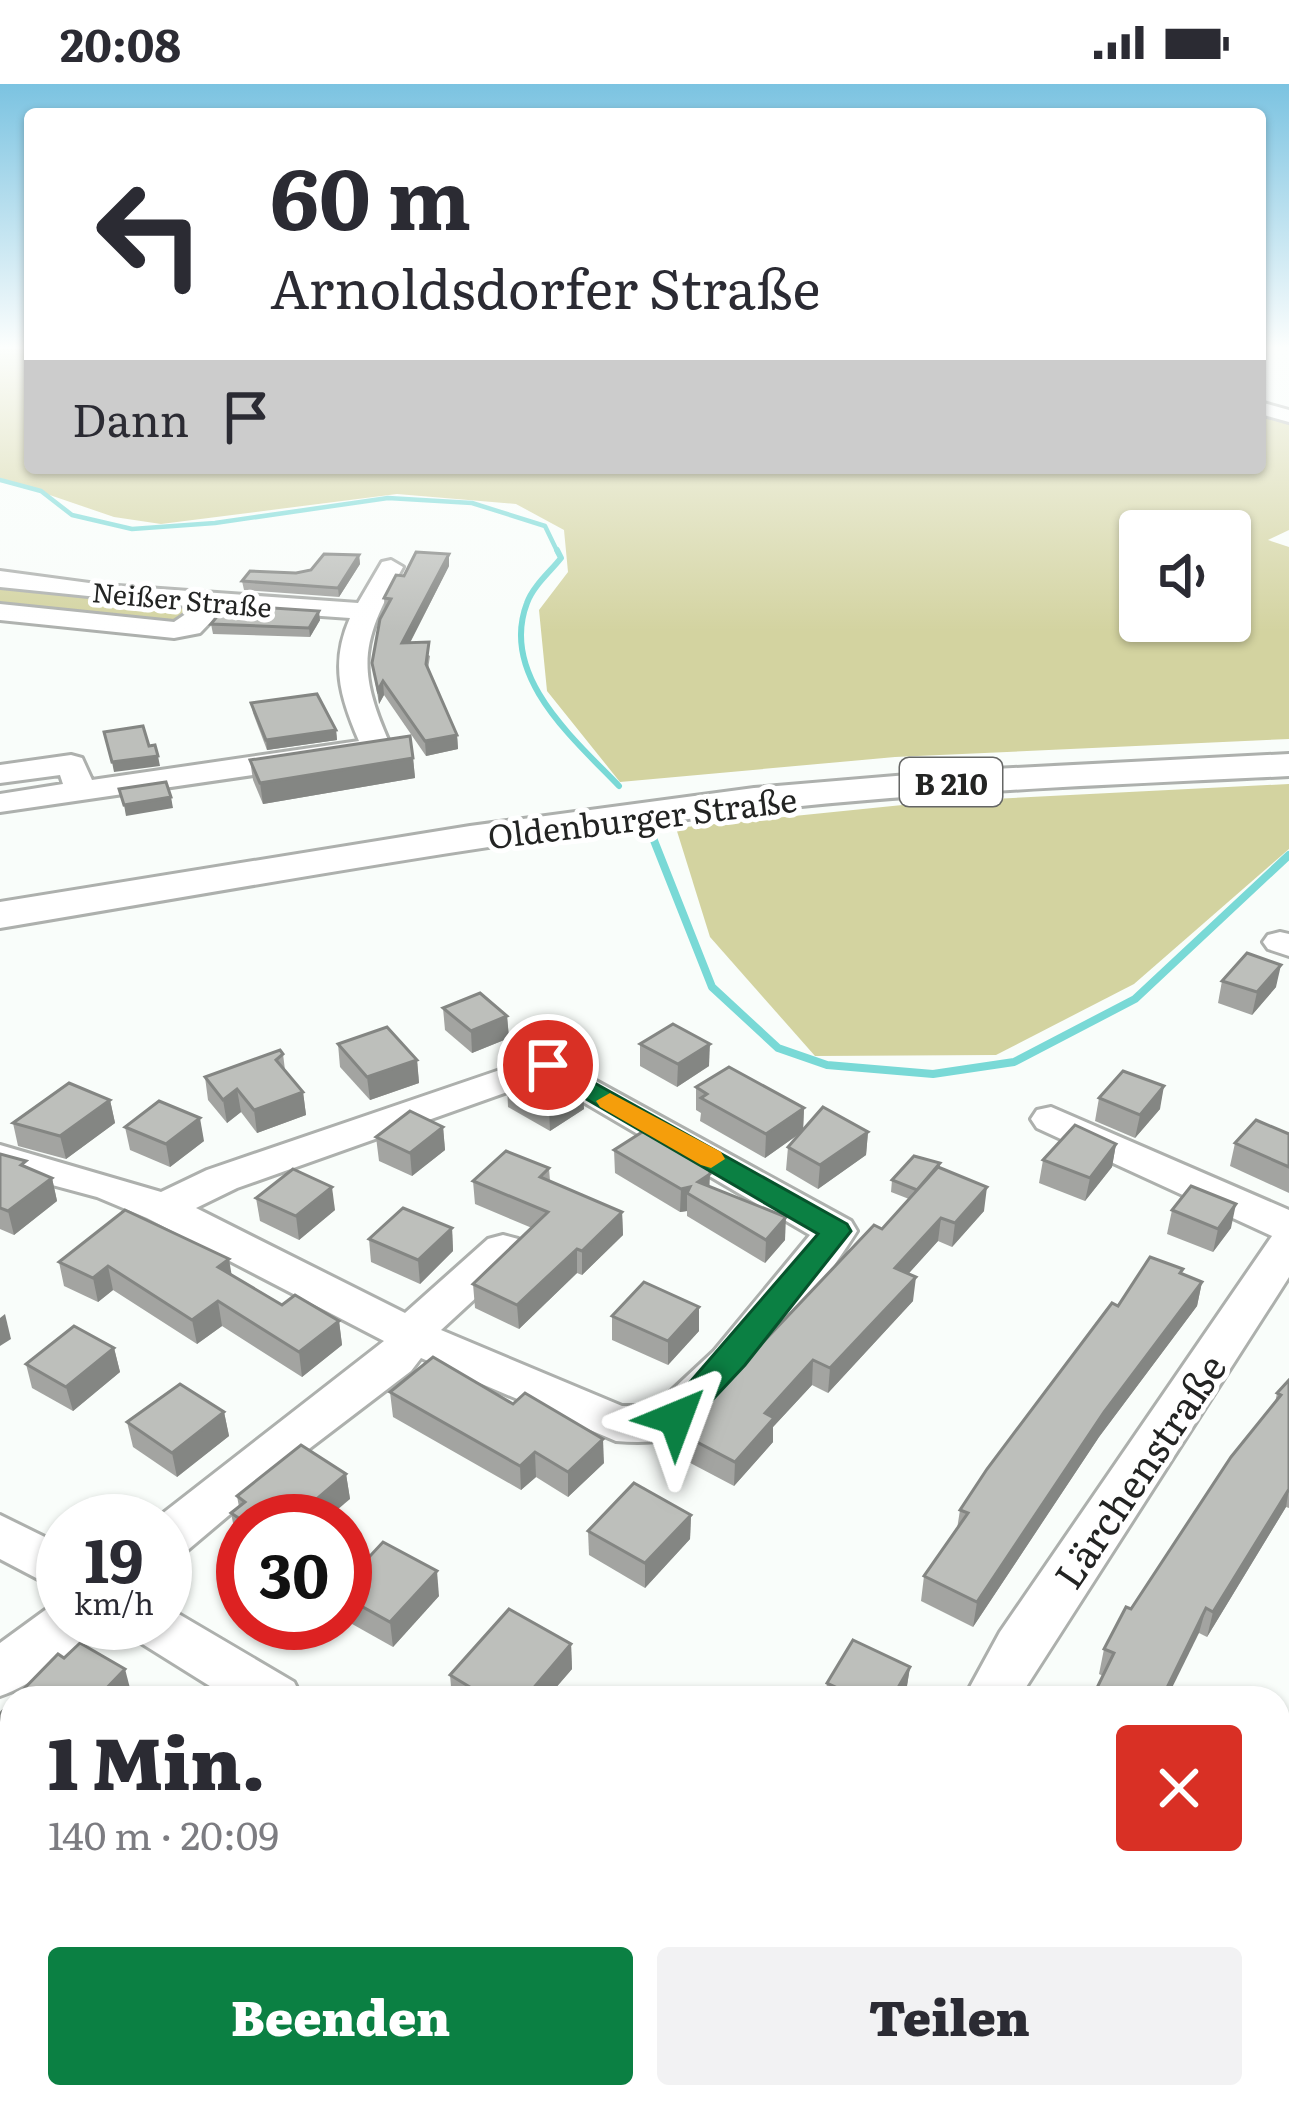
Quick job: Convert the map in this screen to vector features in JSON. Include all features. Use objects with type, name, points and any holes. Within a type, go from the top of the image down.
[{"type":"main road","name":"Oldenburger Straße","points":[[0,915],[365,855],[756,799],[924,783],[1289,765]]},
{"type":"street","points":[[0,803],[363,750],[375,744],[353,695],[348,662],[365,610],[391,567]]},
{"type":"street","name":"Neißer Straße","points":[[0,579],[216,602],[365,610]]},
{"type":"street","points":[[0,612],[174,630],[191,627],[216,602]]},
{"type":"street","points":[[0,774],[71,764],[81,790]]},
{"type":"street","points":[[0,1158],[112,1187],[412,1336],[616,1423],[645,1426],[676,1418],[734,1357],[836,1231],[548,1065],[222,1179],[162,1208]]},
{"type":"street","points":[[1051,1119],[1289,1227]]},
{"type":"street","name":"Lärchenstraße","points":[[998,1686],[1019,1648],[1289,1244]]},
{"type":"street","points":[[192,1518],[395,1359],[428,1315],[503,1249]]},
{"type":"street","points":[[0,1535],[36,1556]]},
{"type":"street","points":[[0,1673],[36,1647]]},
{"type":"street","points":[[192,1647],[255,1686]]},
{"type":"green space","points":[[0,443],[24,443],[24,474],[1266,474],[1266,443],[1289,443],[1289,530],[1268,540],[1289,547],[1289,739],[895,757],[620,782],[547,691],[539,610],[568,572],[564,530],[516,504],[397,494],[161,524],[114,517],[0,478]]},
{"type":"green space","points":[[0,584],[178,603],[193,610],[188,619],[168,625],[0,607]]},
{"type":"green space","points":[[1289,784],[1289,849],[1134,984],[996,1055],[815,1056],[710,937],[676,828],[932,802]]},
{"type":"building","points":[[416,552],[449,554],[402,643],[429,642],[426,664],[457,735],[425,741],[383,681],[378,690],[372,663],[380,619],[391,599],[384,598],[396,575],[404,576]]},
{"type":"building","points":[[324,554],[359,555],[338,588],[242,581],[250,571],[311,570]]},
{"type":"building","points":[[226,605],[319,611],[309,628],[211,624]]},
{"type":"building","points":[[317,694],[336,730],[266,740],[251,703]]},
{"type":"building","points":[[143,726],[158,756],[112,762],[104,732]]},
{"type":"building","points":[[410,736],[413,758],[260,783],[250,760]]},
{"type":"building","points":[[166,782],[171,797],[124,805],[119,789]]},
{"type":"building","points":[[1247,953],[1281,965],[1257,992],[1222,981]]},
{"type":"building","points":[[480,993],[507,1016],[471,1031],[443,1008]]},
{"type":"building","points":[[673,1024],[710,1044],[678,1064],[640,1044]]},
{"type":"building","points":[[387,1027],[417,1060],[367,1077],[338,1044]]},
{"type":"building","points":[[280,1050],[283,1054],[276,1060],[303,1092],[254,1110],[237,1089],[223,1100],[205,1077]]},
{"type":"building","points":[[542,1063],[583,1086],[549,1108],[507,1084]]},
{"type":"building","points":[[729,1067],[804,1108],[766,1134],[701,1098],[707,1094],[696,1087]]},
{"type":"building","points":[[1123,1071],[1164,1086],[1140,1115],[1099,1098]]},
{"type":"building","points":[[69,1083],[110,1100],[60,1136],[13,1123]]},
{"type":"building","points":[[159,1101],[200,1118],[166,1144],[125,1127]]},
{"type":"building","points":[[823,1107],[868,1132],[820,1165],[788,1147]]},
{"type":"building","points":[[410,1111],[443,1127],[410,1153],[376,1137]]},
{"type":"building","points":[[1256,1120],[1289,1134],[1289,1167],[1235,1143]]},
{"type":"building","points":[[1075,1125],[1116,1144],[1090,1178],[1043,1160]]},
{"type":"building","points":[[650,1127],[710,1161],[710,1174],[698,1182],[786,1217],[766,1240],[687,1193],[690,1187],[681,1189],[614,1150]]},
{"type":"building","points":[[506,1151],[549,1168],[540,1177],[622,1212],[517,1305],[473,1284],[548,1212],[473,1181]]},
{"type":"building","points":[[0,1154],[26,1161],[21,1165],[52,1178],[8,1211],[0,1208]]},
{"type":"building","points":[[914,1156],[940,1163],[917,1190],[892,1180]]},
{"type":"building","points":[[938,1167],[987,1187],[955,1223],[941,1218],[895,1268],[916,1277],[830,1368],[813,1360],[765,1413],[774,1418],[735,1462],[678,1432],[874,1225],[882,1229]]},
{"type":"building","points":[[293,1169],[332,1187],[296,1216],[256,1198]]},
{"type":"building","points":[[1191,1186],[1236,1204],[1218,1229],[1172,1210]]},
{"type":"building","points":[[403,1208],[452,1228],[418,1260],[369,1239]]},
{"type":"building","points":[[125,1210],[229,1259],[218,1267],[282,1305],[295,1295],[339,1321],[299,1352],[218,1301],[192,1320],[108,1266],[93,1278],[59,1262]]},
{"type":"building","points":[[1150,1257],[1202,1282],[1104,1412],[977,1602],[924,1576],[968,1513],[960,1510],[987,1469],[1112,1303],[1118,1306]]},
{"type":"building","points":[[644,1282],[699,1307],[668,1341],[612,1316]]},
{"type":"building","points":[[74,1326],[114,1348],[66,1387],[26,1364]]},
{"type":"building","points":[[433,1357],[513,1404],[525,1393],[603,1439],[568,1472],[535,1452],[520,1466],[390,1392]]},
{"type":"building","points":[[1289,1380],[1289,1489],[1213,1612],[1206,1608],[1168,1686],[1098,1686],[1114,1653],[1104,1649],[1126,1607],[1131,1609],[1231,1457],[1281,1395],[1277,1393]]},
{"type":"building","points":[[180,1384],[224,1412],[172,1453],[127,1422]]},
{"type":"building","points":[[301,1445],[346,1474],[323,1494],[240,1494]]},
{"type":"building","points":[[634,1483],[691,1515],[645,1563],[588,1531]]},
{"type":"building","points":[[383,1542],[437,1571],[390,1622],[372,1612],[372,1554]]},
{"type":"building","points":[[509,1609],[571,1644],[535,1686],[468,1686],[450,1675]]},
{"type":"building","points":[[853,1640],[910,1667],[899,1686],[827,1683]]},
{"type":"building","points":[[73,1650],[92,1650],[125,1669],[109,1686],[27,1686],[58,1654],[64,1658]]},
{"type":"waterway","points":[[0,480],[41,491],[72,515],[132,529],[215,523],[388,498],[472,503],[545,526],[558,553]]},
{"type":"waterway","points":[[557,550],[561,558],[527,603],[521,630],[523,656],[546,704],[619,786]]},
{"type":"waterway","points":[[651,833],[712,987],[778,1048],[827,1065],[933,1074],[1014,1062],[1135,999],[1289,855]]},
{"type":"slow traffic","points":[[610,1101],[711,1159]]},
{"type":"route","points":[[548,1065],[836,1231],[734,1357],[676,1418]]}]
